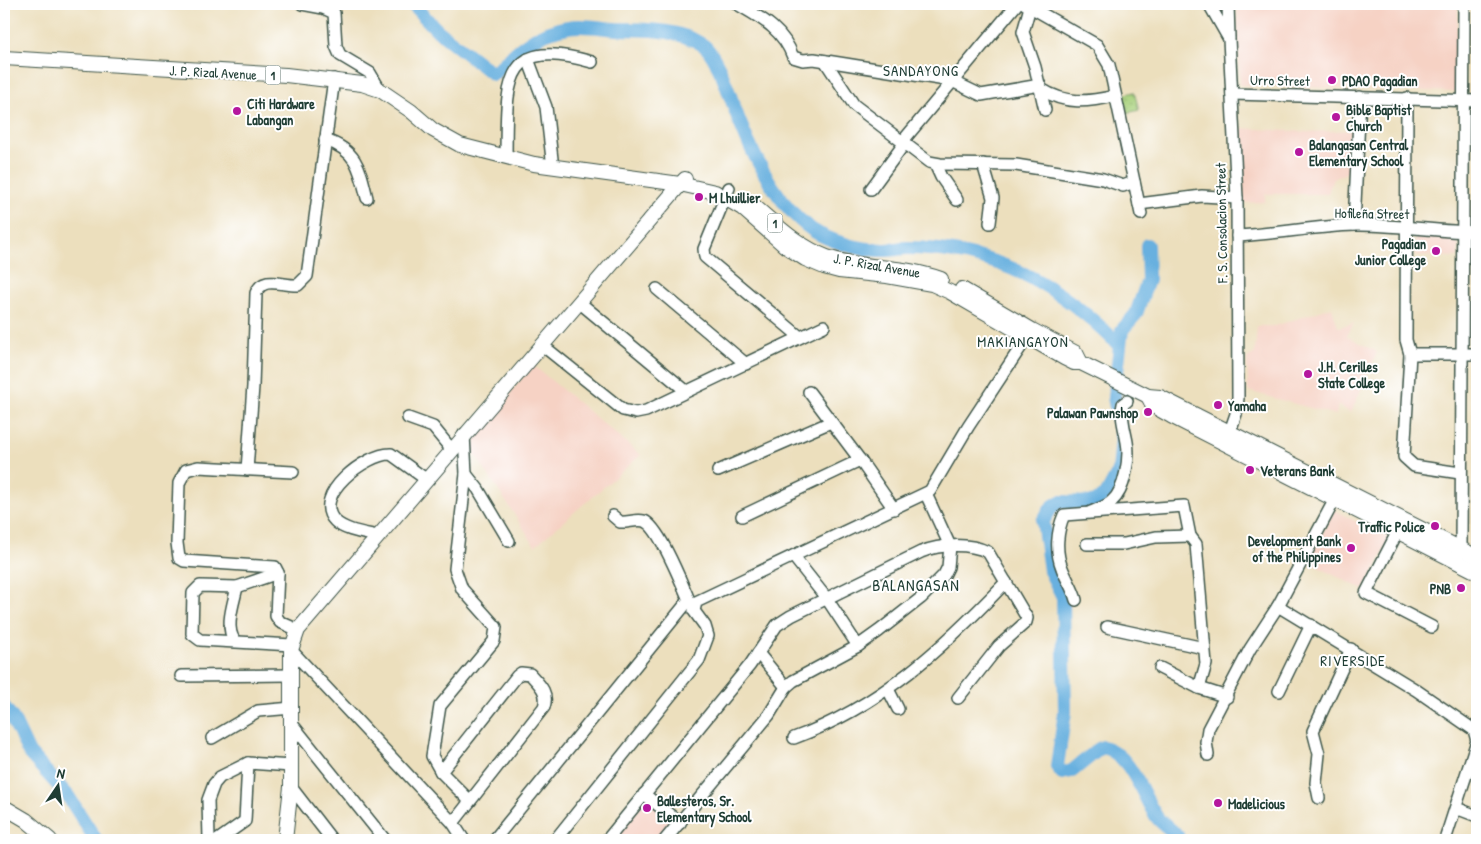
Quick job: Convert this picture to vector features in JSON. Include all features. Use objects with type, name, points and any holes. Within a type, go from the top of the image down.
[{"type":"main road","name":"J. P. Rizal Avenue","points":[[4,58],[334,79],[380,90],[447,139],[483,152],[534,164],[684,180]]},
{"type":"main road","name":"J. P. Rizal Avenue","points":[[522,160],[530,157],[552,159],[684,180],[727,192],[785,246],[824,267],[916,280],[961,294],[1030,334],[1076,353],[1081,363],[1148,396],[1160,397],[1231,431],[1458,554],[1476,566]]},
{"type":"main road","points":[[285,840],[291,766],[292,708],[290,675],[292,648],[298,630],[464,434],[684,180]]},
{"type":"main road","name":"J. P. Rizal Avenue","points":[[1148,396],[1153,406],[1225,444],[1398,532],[1458,554]]},
{"type":"main road","points":[[4,807],[26,820],[50,840]]},
{"type":"street","points":[[302,4],[332,11],[336,46],[340,55],[370,73],[380,90]]},
{"type":"street","points":[[737,4],[776,29],[788,44],[793,57],[803,60],[826,61],[952,81],[981,95],[1041,87],[1056,98],[1084,102],[1115,96]]},
{"type":"street","points":[[871,189],[903,143],[1017,4]]},
{"type":"street","name":"F. S. Consolacion Street","points":[[1209,4],[1229,39],[1237,198],[1238,398],[1231,431],[1225,444]]},
{"type":"street","points":[[1228,4],[1229,39]]},
{"type":"street","points":[[1458,554],[1464,4]]},
{"type":"street","points":[[1045,110],[1041,87],[1023,32],[1027,5],[1097,46],[1109,65],[1140,209],[1202,196],[1237,198]]},
{"type":"street","points":[[506,157],[506,105],[511,79],[520,64],[528,59],[555,54],[592,62]]},
{"type":"street","points":[[528,59],[546,107],[552,159]]},
{"type":"street","points":[[826,61],[854,105],[925,160],[935,164],[1016,166],[1103,179],[1123,186],[1134,182]]},
{"type":"street","points":[[247,470],[253,386],[256,293],[258,287],[267,282],[293,285],[306,280],[316,221],[334,79]]},
{"type":"street","name":"Urro Street","points":[[1232,94],[1477,101]]},
{"type":"street","points":[[1354,225],[1360,98]]},
{"type":"street","points":[[1407,98],[1406,340],[1410,354],[1404,452],[1406,461],[1423,468],[1460,473]]},
{"type":"street","points":[[325,140],[342,146],[351,156],[358,167],[368,198]]},
{"type":"street","points":[[935,164],[941,178],[957,200]]},
{"type":"street","points":[[983,164],[993,198],[990,222]]},
{"type":"street","points":[[727,192],[704,249],[704,256],[800,337]]},
{"type":"street","name":"Hofileña Street","points":[[1237,236],[1277,234],[1310,228],[1354,225],[1477,232]]},
{"type":"street","points":[[657,289],[746,364]]},
{"type":"street","points":[[579,302],[686,390]]},
{"type":"street","points":[[542,345],[623,410],[630,413],[646,411],[686,390],[746,364],[824,326]]},
{"type":"street","points":[[494,840],[692,601],[926,494],[936,485],[968,427],[1030,334]]},
{"type":"street","points":[[1410,354],[1477,354]]},
{"type":"street","points":[[808,392],[860,460],[894,509]]},
{"type":"street","points":[[1087,513],[1112,501],[1122,484],[1128,465],[1128,446],[1122,410],[1123,404],[1127,401]]},
{"type":"street","points":[[408,418],[433,427],[451,450]]},
{"type":"street","points":[[718,471],[831,422]]},
{"type":"street","points":[[464,434],[466,474],[455,569],[462,589],[496,627],[497,632],[494,641],[440,706],[432,756],[441,772],[470,800]]},
{"type":"street","points":[[378,536],[350,529],[333,520],[329,512],[331,496],[346,476],[364,462],[392,454],[427,480]]},
{"type":"street","points":[[742,516],[860,460]]},
{"type":"street","points":[[293,472],[190,468],[182,474],[179,483],[178,555],[181,560],[190,562],[275,567],[278,574],[276,616],[280,622],[298,630]]},
{"type":"street","points":[[466,474],[478,489],[509,541]]},
{"type":"street","points":[[665,840],[769,715],[786,687],[801,675],[858,646],[921,598],[938,582],[948,567],[950,546],[926,494]]},
{"type":"street","points":[[1208,754],[1206,742],[1208,729],[1227,697],[1250,649],[1278,606],[1335,499]]},
{"type":"street","points":[[1076,600],[1073,589],[1061,567],[1057,531],[1064,515],[1183,506],[1190,536],[1196,544],[1206,664],[1199,688]]},
{"type":"street","points":[[555,840],[699,660],[708,636],[694,611],[692,601],[674,565],[650,525],[642,521],[620,522],[613,516]]},
{"type":"street","points":[[1398,532],[1366,593],[1432,627]]},
{"type":"street","points":[[1087,544],[1129,543],[1156,537],[1190,536]]},
{"type":"street","points":[[607,840],[782,622],[924,551],[950,546],[974,548],[988,552],[1027,616],[1027,620],[1000,646],[958,698]]},
{"type":"street","points":[[793,556],[827,599],[858,646]]},
{"type":"street","points":[[278,574],[237,587],[205,585],[196,588],[193,593],[192,634],[200,640],[235,641],[292,648],[453,823],[464,840]]},
{"type":"street","points":[[794,738],[830,723],[888,689],[917,668],[955,634],[1006,582]]},
{"type":"street","points":[[235,641],[231,633],[231,622],[237,587]]},
{"type":"street","points":[[1278,606],[1416,690],[1470,726],[1477,734],[1477,740],[1445,840]]},
{"type":"street","points":[[1279,691],[1311,625]]},
{"type":"street","points":[[1107,627],[1204,648]]},
{"type":"street","points":[[1319,798],[1316,783],[1319,754],[1312,731],[1351,649]]},
{"type":"street","points":[[758,653],[786,687]]},
{"type":"street","points":[[1160,668],[1199,688],[1227,697]]},
{"type":"street","points":[[441,772],[517,676],[521,673],[530,674],[543,689],[546,697],[544,707],[453,823]]},
{"type":"street","points":[[181,676],[290,675]]},
{"type":"street","points":[[888,689],[898,709]]},
{"type":"street","points":[[212,738],[258,711],[292,708]]},
{"type":"street","points":[[292,724],[385,840]]},
{"type":"street","points":[[209,840],[208,800],[214,784],[220,777],[248,764],[291,766]]},
{"type":"street","points":[[218,840],[244,821],[248,764]]},
{"type":"street","points":[[290,787],[329,839]]},
{"type":"street","points":[[644,794],[680,822]]},
{"type":"street","points":[[1456,808],[1477,816]]},
{"type":"shaded area","points":[[1237,4],[1458,4],[1456,92],[1240,85]]},
{"type":"shaded area","name":"Balangasan Central Elementary School","points":[[1240,128],[1307,132],[1356,130],[1356,172],[1346,173],[1332,180],[1328,194],[1265,194],[1265,202],[1242,203]]},
{"type":"shaded area","name":"Pagadian Junior College","points":[[1415,234],[1458,235],[1458,257],[1415,256]]},
{"type":"shaded area","name":"J.H. Cerilles State College","points":[[1332,307],[1338,327],[1354,323],[1347,336],[1377,352],[1351,413],[1338,405],[1336,415],[1248,391],[1247,358],[1255,353],[1257,326],[1275,326]]},
{"type":"shaded area","points":[[533,365],[641,455],[535,546],[468,444]]},
{"type":"shaded area","points":[[1334,510],[1390,539],[1364,590],[1308,562]]},
{"type":"shaded area","name":"Ballesteros, Sr. Elementary School","points":[[644,796],[672,819],[656,840],[624,840],[616,834]]},
{"type":"green space","points":[[1134,92],[1139,110],[1123,114],[1118,96]]},
{"type":"waterway","points":[[412,4],[438,31],[493,74],[526,44],[545,33],[568,27],[586,26],[661,31],[693,39],[703,45],[712,55],[724,79],[738,118],[765,175],[790,210],[804,224],[827,238],[859,248],[875,250],[907,248],[939,250],[970,255],[998,263],[1050,288],[1097,324],[1120,346]]},
{"type":"waterway","points":[[1147,245],[1148,280],[1136,314],[1122,330],[1120,346],[1114,397],[1122,439],[1119,471],[1106,495],[1094,503],[1060,502],[1052,507],[1043,521],[1050,571],[1063,597],[1065,712],[1057,766],[1062,773],[1072,771],[1103,747],[1113,751],[1129,767],[1161,822],[1175,833],[1180,840]]},
{"type":"waterway","points":[[4,707],[13,719],[29,753],[68,796],[96,840]]},
{"type":"place","name":"PDAO Pagadian","points":[[1332,80]]},
{"type":"place","name":"Citi Hardware Labangan","points":[[237,111]]},
{"type":"place","name":"Bible Baptist Church","points":[[1336,117]]},
{"type":"place","name":"Balangasan Central Elementary School","points":[[1299,152]]},
{"type":"place","name":"M Lhuillier","points":[[699,197]]},
{"type":"place","name":"Pagadian Junior College","points":[[1436,251]]},
{"type":"place","name":"J.H. Cerilles State College","points":[[1308,374]]},
{"type":"place","name":"Yamaha","points":[[1218,405]]},
{"type":"place","name":"Palawan Pawnshop","points":[[1148,412]]},
{"type":"place","name":"Veterans Bank","points":[[1250,470]]},
{"type":"place","name":"Traffic Police","points":[[1435,526]]},
{"type":"place","name":"Development Bank of the Philippines","points":[[1351,548]]},
{"type":"place","name":"PNB","points":[[1461,588]]},
{"type":"place","name":"Madelicious","points":[[1218,803]]},
{"type":"place","name":"Ballesteros, Sr. Elementary School","points":[[647,808]]},
{"type":"district","name":"SANDAYONG","points":[[921,70]]},
{"type":"district","name":"MAKIANGAYON","points":[[1023,341]]},
{"type":"district","name":"BALANGASAN","points":[[916,585]]},
{"type":"district","name":"RIVERSIDE","points":[[1353,660]]}]
